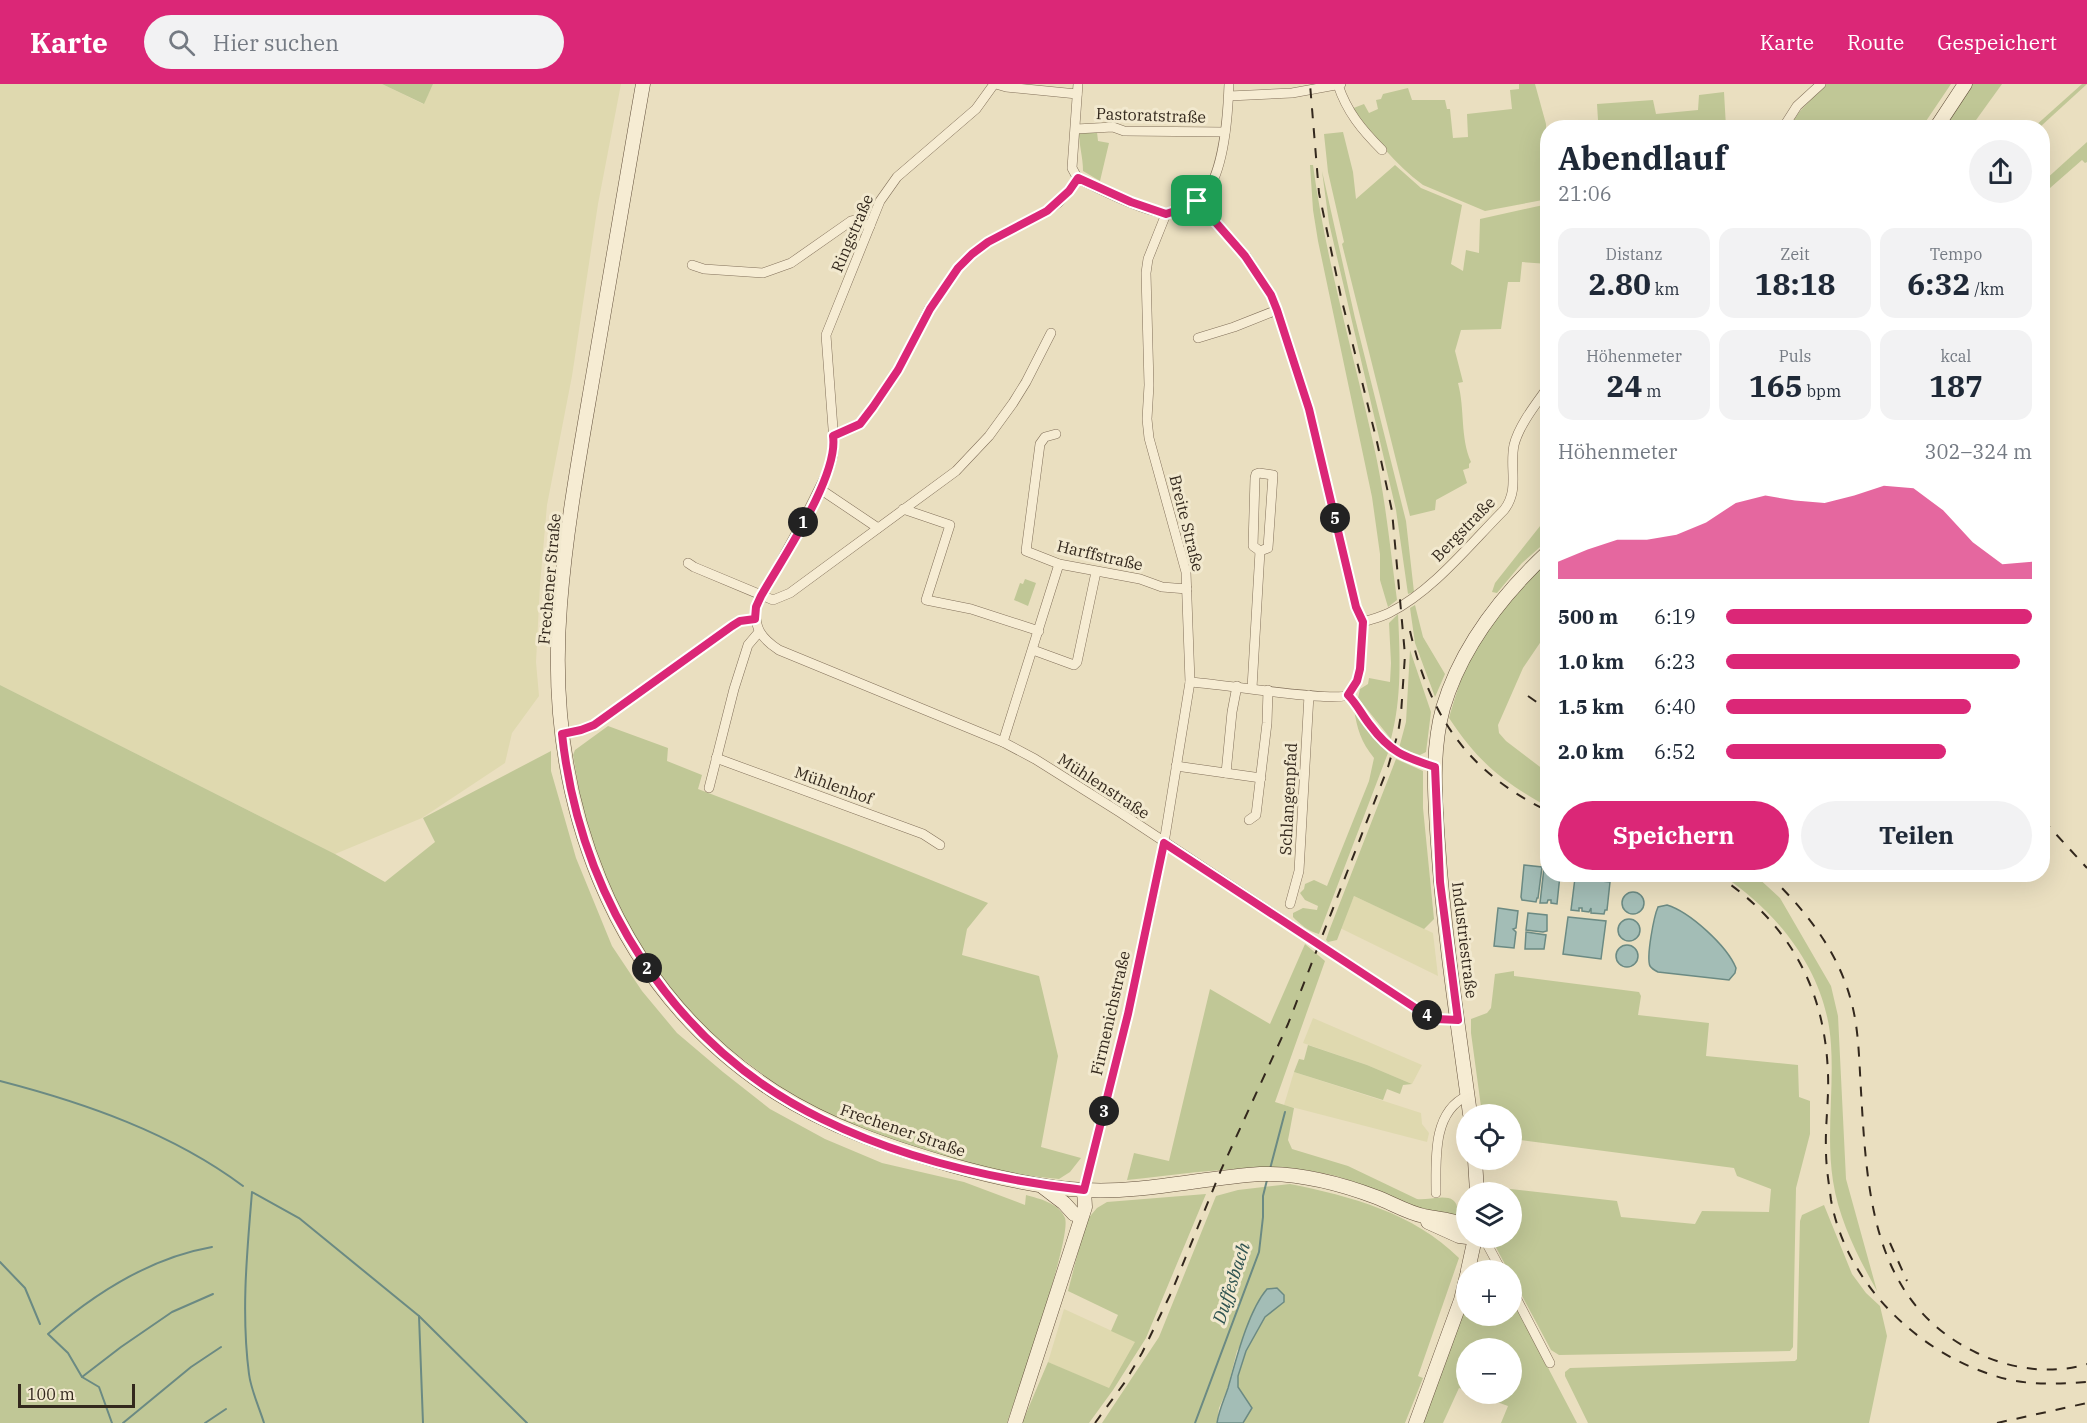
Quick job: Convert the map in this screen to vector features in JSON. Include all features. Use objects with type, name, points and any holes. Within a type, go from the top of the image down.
[{"type":"main road","name":"Frechener Straße","points":[[643,84],[575,482],[560,607],[558,645],[562,734],[569,782],[577,814],[594,868],[608,900],[646,967],[696,1028],[757,1080],[800,1107],[850,1132],[897,1149],[963,1168],[1041,1186],[1084,1190],[1157,1187],[1260,1174],[1326,1180],[1422,1216],[1456,1223]]},
{"type":"main road","points":[[1941,120],[1965,84]]},
{"type":"main road","name":"Industriestraße","points":[[1468,1104],[1440,882],[1435,767],[1443,710],[1467,652],[1501,601],[1540,560]]},
{"type":"main road","points":[[1041,1186],[1064,1203],[1074,1214]]},
{"type":"main road","name":"Firmenichstraße","points":[[1072,1247],[1074,1214],[1084,1190]]},
{"type":"main road","name":"Firmenichstraße","points":[[1015,1423],[1085,1207],[1084,1190]]},
{"type":"main road","name":"Frechener Straße","points":[[1422,1216],[1430,1223],[1456,1235]]},
{"type":"main road","points":[[1416,1423],[1456,1314]]},
{"type":"street","name":"Ringstraße","points":[[755,619],[756,607],[761,596],[820,489],[833,455],[826,335],[880,201],[897,177],[976,109],[995,84],[1006,87],[1078,89]]},
{"type":"street","points":[[1078,89],[1072,168],[1078,178],[1131,202],[1166,214],[1197,201],[1205,194],[1214,177],[1225,132],[1229,84]]},
{"type":"street","points":[[1229,96],[1306,91],[1339,84],[1347,108],[1356,122],[1382,150]]},
{"type":"street","points":[[1788,120],[1797,106],[1821,84]]},
{"type":"street","name":"Pastoratstraße","points":[[1076,129],[1113,127],[1124,131],[1225,132]]},
{"type":"street","points":[[833,436],[860,424],[873,407],[898,370],[930,309],[958,268],[988,242],[1053,207],[1078,178]]},
{"type":"street","points":[[1190,681],[1338,698],[1348,695],[1357,681],[1360,669],[1363,622],[1356,607],[1309,409],[1277,310],[1271,295],[1245,256],[1197,201]]},
{"type":"street","name":"Breite Straße","points":[[1164,843],[1190,681],[1185,562],[1152,448],[1147,419],[1149,385],[1146,273],[1148,259],[1166,214]]},
{"type":"street","points":[[692,265],[704,269],[763,273],[791,263],[851,220],[870,226]]},
{"type":"street","points":[[1198,338],[1277,310]]},
{"type":"street","points":[[688,563],[773,600],[790,594],[956,471],[989,436],[1026,382],[1051,333]]},
{"type":"street","name":"Bergstraße","points":[[1363,622],[1387,614],[1418,594],[1504,510],[1511,500],[1513,488],[1515,442],[1540,400]]},
{"type":"street","name":"Harffstraße","points":[[1056,434],[1046,437],[1040,444],[1026,551],[1059,564],[1148,581],[1162,587],[1187,589]]},
{"type":"street","points":[[1259,473],[1273,475],[1268,548],[1260,551],[1253,546],[1256,474],[1259,473]]},
{"type":"street","points":[[820,489],[878,528]]},
{"type":"street","points":[[903,509],[950,525],[926,600],[971,609],[1039,631]]},
{"type":"street","points":[[1252,688],[1260,551]]},
{"type":"street","points":[[1003,742],[1059,564]]},
{"type":"street","points":[[1033,650],[1074,666],[1077,662],[1096,572]]},
{"type":"street","points":[[562,734],[594,725],[732,626],[740,621],[755,619],[759,632],[748,645],[709,788]]},
{"type":"street","name":"Mühlenstraße","points":[[759,632],[766,641],[779,650],[1003,742],[1077,785],[1423,1013],[1436,1019],[1458,1020]]},
{"type":"street","points":[[1226,773],[1237,686]]},
{"type":"street","points":[[1249,820],[1256,815],[1267,723],[1268,690]]},
{"type":"street","name":"Schlangenpfad","points":[[1290,904],[1299,871],[1309,695]]},
{"type":"street","points":[[1348,695],[1355,701],[1369,724],[1394,751],[1435,767]]},
{"type":"street","name":"Mühlenhof","points":[[716,758],[924,834],[940,845]]},
{"type":"street","points":[[1176,766],[1261,778]]},
{"type":"street","name":"Firmenichstraße","points":[[1084,1190],[1128,1014],[1164,843]]},
{"type":"street","points":[[1436,1193],[1437,1153],[1442,1124],[1455,1102],[1467,1096]]},
{"type":"street","points":[[1522,1309],[1550,1363]]},
{"type":"shaded area","points":[[0,84],[382,84],[423,104],[433,84],[621,84],[598,204],[572,376],[547,505],[536,662],[539,696],[512,733],[505,763],[422,818],[335,854],[0,685]]},
{"type":"shaded area","points":[[1354,896],[1433,933],[1438,976],[1340,928]]},
{"type":"shaded area","points":[[1313,1018],[1422,1065],[1412,1084],[1367,1065],[1303,1043]]},
{"type":"shaded area","points":[[1294,1072],[1421,1113],[1422,1124],[1429,1133],[1427,1142],[1284,1105]]},
{"type":"shaded area","points":[[1064,1309],[1136,1342],[1109,1389],[1048,1362]]},
{"type":"green space","points":[[382,84],[433,84],[424,104]]},
{"type":"green space","points":[[1519,84],[1535,84],[1545,120],[1540,120],[1540,201],[1485,211],[1423,185],[1394,159],[1351,109],[1364,104],[1369,113],[1378,109],[1376,100],[1381,99],[1383,94],[1408,88],[1412,100],[1445,100],[1447,109],[1450,109],[1453,138],[1468,137],[1467,114],[1512,109],[1510,90],[1519,89]]},
{"type":"green space","points":[[1826,84],[1951,84],[1927,120],[1794,120]]},
{"type":"green space","points":[[1971,84],[2002,84],[1976,120],[1946,120]]},
{"type":"green space","points":[[2082,84],[2087,84],[2048,120],[2042,120]]},
{"type":"green space","points":[[1724,92],[1726,120],[1598,120],[1597,104],[1653,100],[1656,114],[1698,110],[1699,95]]},
{"type":"green space","points":[[1079,132],[1097,132],[1098,141],[1109,143],[1100,181],[1083,171]]},
{"type":"green space","points":[[1343,132],[1353,172],[1356,199],[1395,165],[1421,188],[1462,205],[1451,264],[1463,271],[1466,250],[1479,253],[1480,219],[1540,206],[1540,263],[1522,262],[1520,282],[1508,282],[1501,329],[1461,330],[1455,351],[1463,382],[1458,383],[1465,443],[1471,462],[1469,468],[1463,470],[1467,483],[1436,500],[1435,510],[1410,516],[1342,244],[1344,242],[1328,172],[1324,134]]},
{"type":"green space","points":[[2087,142],[2087,162],[2082,160],[2050,188],[2050,176]]},
{"type":"green space","points":[[1310,165],[1313,165],[1332,270],[1381,481],[1397,600],[1388,607],[1380,580],[1380,554],[1372,497],[1318,241]]},
{"type":"green space","points":[[1322,171],[1355,318],[1406,521],[1414,592],[1408,594],[1396,510],[1329,223]]},
{"type":"green space","points":[[1540,526],[1540,547],[1522,563],[1497,593],[1492,592],[1495,583]]},
{"type":"green space","points":[[1540,567],[1540,643],[1523,668],[1498,725],[1499,733],[1506,741],[1540,767],[1540,802],[1492,770],[1449,718],[1466,667],[1477,643],[1499,613]]},
{"type":"green space","points":[[1025,579],[1036,583],[1028,606],[1014,600],[1020,583],[1023,584]]},
{"type":"green space","points":[[1415,605],[1423,637],[1445,674],[1435,697],[1415,643],[1410,608]]},
{"type":"green space","points":[[1398,614],[1399,693],[1391,739],[1358,698],[1360,689],[1368,684],[1369,678],[1390,682],[1389,623]]},
{"type":"green space","points":[[1410,650],[1431,712],[1426,752],[1420,755],[1399,748],[1406,722]]},
{"type":"green space","points":[[0,685],[335,854],[385,882],[435,842],[423,818],[551,751],[551,771],[576,858],[612,946],[642,991],[677,1033],[770,1109],[825,1139],[882,1163],[964,1182],[1025,1205],[1026,1195],[1037,1198],[1054,1205],[1062,1213],[1065,1218],[1065,1231],[1060,1254],[1007,1423],[0,1423]]},
{"type":"green space","points":[[1354,709],[1373,737],[1388,753],[1319,934],[1302,925],[1293,917],[1293,913],[1303,908],[1317,910],[1318,906],[1305,900],[1300,893],[1305,884],[1314,880],[1327,886],[1369,781],[1374,758],[1360,735]]},
{"type":"green space","points":[[608,726],[668,748],[667,761],[702,775],[698,789],[988,903],[967,929],[962,955],[1039,976],[1058,1056],[1041,1147],[1081,1158],[1070,1172],[1059,1179],[1030,1176],[964,1163],[849,1126],[795,1099],[715,1038],[674,995],[626,925],[586,830],[573,755],[575,750]]},
{"type":"green space","points":[[1396,759],[1423,771],[1423,808],[1434,919],[1424,929],[1354,896],[1337,940],[1328,942],[1326,940],[1329,931]]},
{"type":"green space","points":[[1732,882],[1763,882],[1780,898],[1831,986],[1838,1016],[1846,1179],[1877,1291],[1856,1252],[1840,1210],[1833,1181],[1830,1147],[1831,1045],[1828,1019],[1820,993],[1796,947],[1763,907]]},
{"type":"green space","points":[[1305,944],[1325,961],[1275,1102],[1294,1108],[1288,1140],[1292,1149],[1348,1166],[1417,1199],[1450,1199],[1455,1202],[1456,1217],[1421,1210],[1335,1176],[1299,1170],[1250,1168],[1127,1180],[1134,1153],[1169,1161],[1210,989],[1270,1024]]},
{"type":"green space","points":[[1514,971],[1514,976],[1639,992],[1641,996],[1638,1015],[1709,1023],[1706,1056],[1798,1065],[1799,1097],[1810,1101],[1810,1134],[1796,1188],[1793,1347],[1790,1351],[1559,1355],[1551,1350],[1522,1296],[1522,1260],[1503,1260],[1496,1248],[1522,1248],[1522,1190],[1617,1201],[1621,1217],[1695,1224],[1702,1211],[1769,1212],[1771,1189],[1737,1176],[1734,1168],[1522,1140],[1522,1104],[1481,1104],[1471,1019],[1487,1013],[1491,1008],[1495,974]]},
{"type":"green space","points":[[1308,1045],[1367,1065],[1412,1084],[1403,1085],[1400,1094],[1387,1089],[1383,1100],[1294,1072],[1299,1059],[1304,1060]]},
{"type":"green space","points":[[1290,1184],[1358,1201],[1402,1218],[1422,1229],[1459,1258],[1456,1260],[1456,1267],[1418,1376],[1423,1378],[1405,1423],[1243,1423],[1251,1408],[1238,1387],[1237,1377],[1246,1351],[1265,1317],[1284,1302],[1277,1288],[1237,1351],[1227,1390],[1219,1408],[1217,1423],[1102,1423],[1159,1337],[1216,1196],[1238,1190]]},
{"type":"green space","points":[[1206,1194],[1146,1338],[1089,1423],[1022,1423],[1048,1362],[1109,1388],[1135,1342],[1111,1331],[1118,1315],[1068,1291],[1086,1221],[1097,1208],[1107,1202]]},
{"type":"green space","points":[[1824,1205],[1852,1274],[1866,1293],[1880,1306],[1887,1336],[1869,1423],[1588,1423],[1565,1376],[1565,1372],[1570,1368],[1795,1361],[1797,1359],[1800,1221],[1802,1215]]},
{"type":"green space","points":[[1522,1318],[1577,1423],[1501,1423],[1508,1406],[1502,1404],[1522,1404],[1522,1338],[1456,1338],[1456,1395],[1443,1423],[1422,1423],[1457,1326],[1522,1326]]},
{"type":"water","points":[[1524,865],[1540,867],[1536,902],[1522,900]]},
{"type":"water","points":[[1542,882],[1559,882],[1557,904],[1551,903],[1551,900],[1547,903],[1540,903]]},
{"type":"water","points":[[1574,882],[1610,882],[1607,910],[1604,914],[1591,913],[1591,908],[1589,912],[1582,911],[1582,908],[1579,908],[1579,911],[1571,910]]},
{"type":"water","points":[[1633,892],[1641,895],[1644,903],[1641,911],[1633,914],[1625,911],[1622,903],[1625,895]]},
{"type":"water","points":[[1667,905],[1697,922],[1725,950],[1736,968],[1729,980],[1658,972],[1651,967],[1649,954],[1654,919],[1658,907]]},
{"type":"water","points":[[1498,908],[1518,911],[1516,928],[1513,929],[1516,932],[1514,948],[1494,946]]},
{"type":"water","points":[[1528,913],[1547,915],[1547,931],[1526,930]]},
{"type":"water","points":[[1568,917],[1606,921],[1601,959],[1563,954]]},
{"type":"water","points":[[1629,919],[1637,922],[1640,930],[1637,938],[1629,941],[1621,938],[1618,930],[1621,922]]},
{"type":"water","points":[[1526,932],[1546,935],[1544,949],[1525,949]]},
{"type":"water","points":[[1627,945],[1635,948],[1638,956],[1635,964],[1627,967],[1619,964],[1616,956],[1619,948]]},
{"type":"water","points":[[1277,1288],[1284,1295],[1284,1302],[1265,1317],[1246,1351],[1238,1376],[1238,1387],[1252,1408],[1243,1423],[1217,1423],[1243,1336],[1254,1310],[1267,1289]]},
{"type":"waterway","points":[[0,1081],[64,1099],[127,1122],[187,1150],[243,1186]]},
{"type":"waterway","name":"Duffesbach","points":[[1270,1169],[1285,1112]]},
{"type":"waterway","name":"Duffesbach","points":[[1195,1423],[1259,1252],[1263,1196],[1267,1180]]},
{"type":"waterway","points":[[264,1423],[250,1380],[245,1328],[252,1192],[299,1218],[419,1316],[527,1423]]},
{"type":"waterway","points":[[112,1423],[99,1387],[82,1377],[68,1353],[48,1334],[104,1291],[124,1279],[166,1259],[212,1247]]},
{"type":"waterway","points":[[0,1262],[25,1288],[40,1324]]},
{"type":"waterway","points":[[82,1377],[172,1312],[213,1294]]},
{"type":"waterway","points":[[419,1316],[423,1423]]},
{"type":"waterway","points":[[123,1423],[191,1367],[221,1347]]},
{"type":"waterway","points":[[205,1423],[226,1409]]},
{"type":"railway","points":[[1095,1423],[1125,1382],[1142,1353],[1172,1291],[1221,1170],[1288,1024],[1388,767],[1398,733],[1405,655],[1392,511],[1341,297],[1319,193],[1310,84]]},
{"type":"railway","points":[[1410,631],[1418,662],[1429,690],[1456,738],[1495,778],[1540,807]]},
{"type":"railway","points":[[1528,696],[1540,704]]},
{"type":"railway","points":[[2050,828],[2087,868]]},
{"type":"railway","points":[[1726,882],[1763,913],[1782,935],[1798,959],[1810,985],[1825,1042],[1828,1074],[1826,1157],[1831,1200],[1840,1232],[1854,1262],[1872,1290],[1895,1316],[1920,1337],[1948,1356],[1979,1370],[2010,1380],[2029,1383],[2087,1382]]},
{"type":"railway","points":[[1776,882],[1817,930],[1836,962],[1850,997],[1857,1031],[1863,1129],[1873,1206],[1882,1242],[1896,1275],[1915,1305],[1942,1332],[1990,1359],[2031,1369],[2046,1370],[2087,1364]]},
{"type":"railway","points":[[1890,1243],[1907,1281]]},
{"type":"railway","points":[[1997,1423],[2087,1403]]},
{"type":"route","points":[[1078,178],[1131,202],[1166,214],[1197,201],[1245,256],[1271,295],[1309,409],[1356,607],[1363,622],[1360,669],[1357,681],[1348,695],[1355,701],[1369,724],[1394,751],[1401,756],[1435,767],[1440,882],[1458,1020],[1436,1019],[1423,1013],[1164,843],[1128,1014],[1084,1190],[1041,1186],[926,1157],[850,1132],[820,1118],[757,1080],[696,1028],[646,967],[608,900],[583,836],[569,782],[562,734],[594,725],[732,626],[740,621],[755,619],[756,607],[761,596],[829,470],[833,455],[833,436],[860,424],[873,407],[906,358],[930,309],[952,273],[972,254],[988,242],[1047,211],[1069,191],[1078,178]]}]
